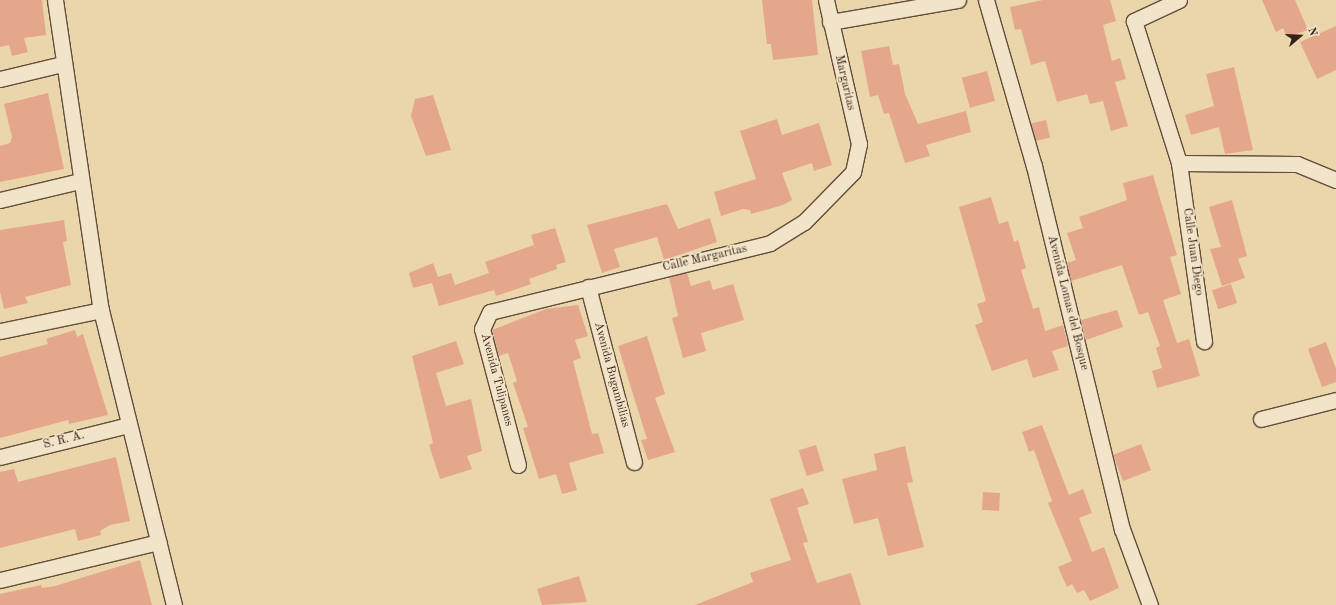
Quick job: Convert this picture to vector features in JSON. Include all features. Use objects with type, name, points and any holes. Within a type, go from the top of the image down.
[{"type":"street","points":[[55,0],[62,64],[101,310],[128,425],[174,605]]},
{"type":"street","name":"Margaritas","points":[[826,0],[858,144]]},
{"type":"street","points":[[830,22],[958,0]]},
{"type":"street","name":"Avenida Lomas del Bosque","points":[[986,0],[1034,166],[1122,529],[1150,605]]},
{"type":"street","name":"Calle Juan Diego","points":[[1179,0],[1134,21],[1179,163],[1204,341]]},
{"type":"street","points":[[0,79],[62,64]]},
{"type":"street","name":"Calle Margaritas","points":[[505,307],[770,243],[804,222],[831,198],[853,172],[858,144]]},
{"type":"street","points":[[1179,163],[1297,164],[1336,180]]},
{"type":"street","points":[[0,200],[80,181]]},
{"type":"street","name":"Avenida Bugambilias","points":[[588,286],[634,462]]},
{"type":"street","name":"Avenida Tulipanes","points":[[505,307],[490,312],[482,329],[518,464]]},
{"type":"street","points":[[0,331],[101,310]]},
{"type":"street","points":[[1261,419],[1336,400]]},
{"type":"street","name":"S. R. A.","points":[[0,457],[128,425]]},
{"type":"street","points":[[0,580],[158,542]]},
{"type":"building","points":[[0,0],[42,0],[46,35],[24,38],[28,52],[12,56],[9,45],[0,47]]},
{"type":"building","points":[[762,0],[812,0],[818,55],[773,60],[771,44],[767,44]]},
{"type":"building","points":[[1043,0],[1110,0],[1116,21],[1103,25],[1112,61],[1120,58],[1126,79],[1115,82],[1128,126],[1111,131],[1103,101],[1090,104],[1087,94],[1057,102],[1045,61],[1031,65],[1021,29],[1015,30],[1010,7]]},
{"type":"building","points":[[1262,0],[1295,0],[1308,30],[1287,37],[1283,28],[1276,32]]},
{"type":"building","points":[[1336,26],[1336,70],[1317,79],[1300,42]]},
{"type":"building","points":[[889,46],[893,65],[899,64],[905,94],[918,124],[966,111],[971,132],[926,145],[930,156],[905,163],[889,113],[884,114],[878,95],[870,97],[861,51]]},
{"type":"building","points":[[1234,67],[1253,150],[1225,154],[1219,127],[1191,135],[1185,115],[1214,106],[1206,74]]},
{"type":"building","points":[[987,71],[995,101],[970,108],[962,78]]},
{"type":"building","points":[[48,93],[64,169],[0,182],[0,146],[10,143],[12,137],[4,104]]},
{"type":"building","points":[[433,95],[451,150],[426,156],[411,116],[415,99]]},
{"type":"building","points":[[777,119],[782,135],[819,123],[832,165],[814,171],[812,163],[782,173],[792,200],[783,205],[751,214],[750,210],[743,209],[721,216],[714,192],[756,179],[740,131]]},
{"type":"building","points":[[1046,120],[1050,138],[1034,141],[1030,124]]},
{"type":"building","points":[[1153,175],[1177,255],[1170,257],[1181,294],[1163,300],[1177,343],[1189,339],[1200,376],[1157,388],[1152,371],[1162,368],[1156,348],[1160,346],[1148,312],[1139,315],[1122,265],[1071,281],[1067,263],[1076,260],[1067,233],[1083,228],[1079,217],[1127,200],[1123,183]]},
{"type":"building","points":[[991,197],[999,224],[1008,221],[1014,242],[1018,240],[1026,268],[1021,270],[1033,309],[1039,307],[1045,331],[1063,325],[1068,346],[1052,351],[1059,370],[1033,378],[1027,359],[992,371],[975,325],[983,322],[977,304],[986,301],[959,207]]},
{"type":"building","points":[[1232,200],[1247,256],[1238,259],[1245,278],[1222,286],[1210,249],[1221,247],[1209,207]]},
{"type":"building","points":[[667,204],[678,229],[710,218],[717,242],[664,260],[657,237],[614,249],[620,267],[602,273],[587,225]]},
{"type":"building","points":[[64,220],[67,241],[63,242],[71,285],[25,297],[28,303],[4,309],[0,292],[0,230]]},
{"type":"building","points":[[555,228],[566,262],[556,265],[557,269],[529,279],[531,284],[496,296],[494,290],[439,306],[432,283],[413,288],[409,273],[433,263],[438,277],[451,273],[455,285],[489,273],[485,262],[534,245],[531,235]]},
{"type":"building","points":[[687,273],[691,286],[710,280],[713,290],[733,284],[744,320],[701,333],[706,351],[683,358],[672,318],[678,316],[669,277]]},
{"type":"building","points":[[1231,284],[1237,303],[1218,309],[1212,290]]},
{"type":"building","points":[[578,305],[588,336],[575,340],[581,358],[573,361],[592,434],[598,433],[604,453],[569,463],[577,490],[562,494],[556,474],[539,479],[523,428],[528,427],[513,383],[517,381],[508,353],[499,356],[492,330],[546,309]]},
{"type":"building","points":[[1117,310],[1123,327],[1086,340],[1081,320]]},
{"type":"building","points":[[75,330],[77,337],[83,334],[108,415],[69,424],[68,420],[0,438],[0,357],[48,344],[46,339]]},
{"type":"building","points":[[647,336],[665,394],[655,398],[675,452],[648,460],[641,440],[647,439],[618,346]]},
{"type":"building","points":[[456,341],[464,364],[436,373],[446,406],[471,399],[482,451],[467,456],[472,469],[440,479],[429,445],[433,443],[412,356]]},
{"type":"building","points":[[1326,342],[1336,369],[1336,382],[1322,387],[1308,349]]},
{"type":"building","points":[[1042,425],[1069,495],[1083,489],[1092,513],[1079,518],[1092,552],[1104,547],[1119,588],[1090,601],[1084,590],[1077,593],[1072,584],[1067,587],[1058,567],[1072,561],[1048,503],[1052,501],[1034,450],[1029,452],[1022,432]]},
{"type":"building","points":[[1141,444],[1151,470],[1123,481],[1113,455]]},
{"type":"building","points":[[816,445],[824,471],[807,476],[799,450]]},
{"type":"building","points":[[905,446],[913,482],[907,483],[924,547],[888,556],[878,518],[854,524],[842,479],[877,470],[874,454]]},
{"type":"building","points":[[116,457],[130,521],[110,525],[100,531],[101,535],[78,541],[75,529],[0,548],[0,472],[14,469],[18,482]]},
{"type":"building","points":[[803,488],[809,504],[797,508],[808,542],[803,543],[817,583],[851,573],[861,605],[695,605],[753,582],[750,573],[791,560],[770,499]]},
{"type":"building","points":[[983,492],[1000,493],[999,511],[982,510]]},
{"type":"building","points":[[140,560],[152,605],[0,605],[0,594],[41,585],[42,588],[55,586]]},
{"type":"building","points":[[579,576],[587,602],[542,605],[537,589]]}]
